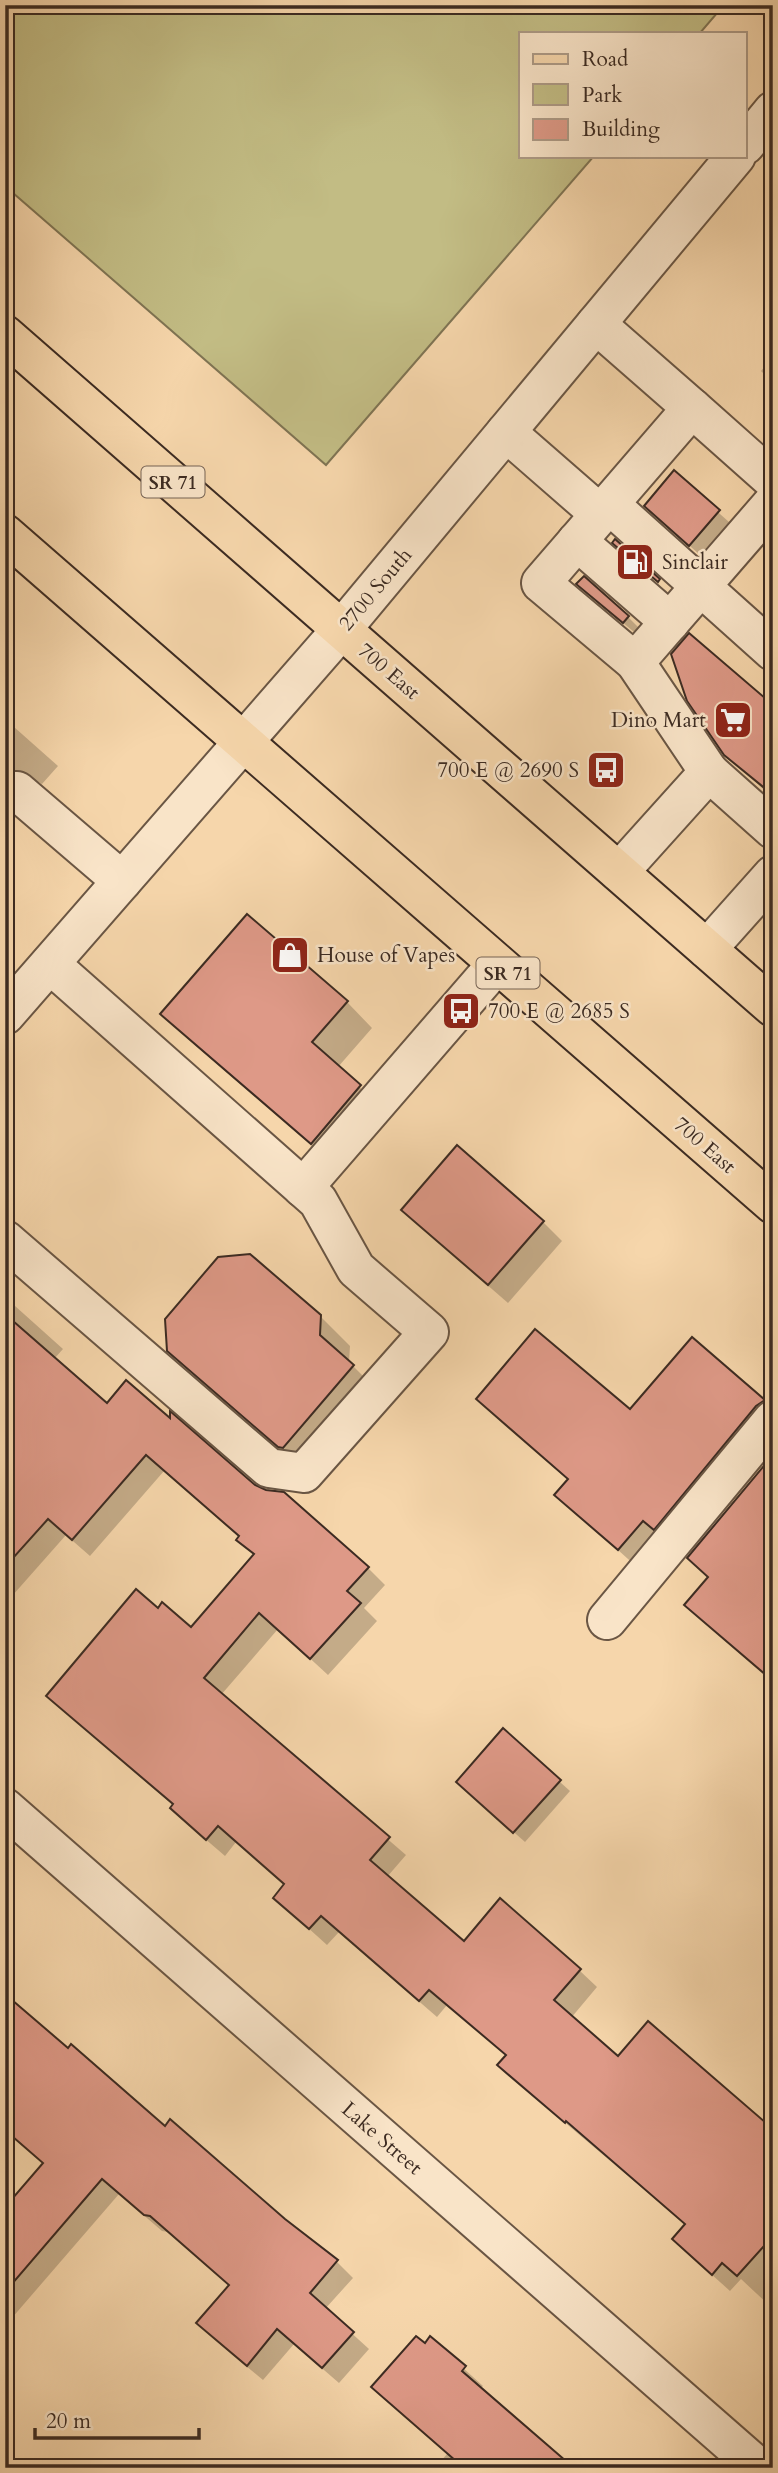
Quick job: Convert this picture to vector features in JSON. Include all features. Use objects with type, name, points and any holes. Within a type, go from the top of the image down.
[{"type":"main road","name":"700 East","points":[[5,335],[773,1007]]},
{"type":"main road","name":"700 East","points":[[7,538],[773,1204]]},
{"type":"street","points":[[746,144],[773,111]]},
{"type":"street","name":"2700 South","points":[[6,1012],[341,630],[734,158]]},
{"type":"street","points":[[596,324],[773,480]]},
{"type":"street","points":[[692,408],[541,583],[635,662],[709,772],[773,829]]},
{"type":"street","points":[[506,432],[595,519],[670,622]]},
{"type":"street","points":[[635,662],[773,503]]},
{"type":"street","points":[[595,519],[701,586],[773,651]]},
{"type":"street","points":[[619,872],[709,772]]},
{"type":"street","points":[[22,805],[121,881]]},
{"type":"street","points":[[707,949],[773,875]]},
{"type":"street","points":[[5,1240],[270,1468],[304,1473],[429,1332],[356,1269],[318,1201],[50,964]]},
{"type":"street","points":[[303,1188],[497,964]]},
{"type":"street","points":[[607,1620],[773,1420]]},
{"type":"street","name":"Lake Street","points":[[5,1808],[759,2468]]},
{"type":"green space","points":[[5,5],[724,5],[701,32],[519,32],[519,158],[592,158],[326,465],[5,186]]},
{"type":"building","points":[[674,470],[720,510],[689,546],[644,506]]},
{"type":"building","points":[[615,539],[660,579],[658,582],[612,543]]},
{"type":"building","points":[[584,576],[629,616],[623,623],[576,584]]},
{"type":"building","name":"Dino Mart","points":[[689,633],[773,705],[773,795],[724,755],[687,701],[671,654]]},
{"type":"building","points":[[247,914],[348,1001],[312,1042],[361,1085],[311,1144],[160,1014]]},
{"type":"building","points":[[457,1145],[544,1221],[488,1285],[401,1210]]},
{"type":"building","points":[[250,1254],[321,1315],[320,1335],[354,1365],[283,1448],[278,1447],[167,1351],[165,1319],[218,1257]]},
{"type":"building","points":[[5,1314],[107,1403],[126,1380],[170,1418],[170,1411],[255,1485],[266,1490],[284,1492],[369,1567],[347,1591],[361,1603],[310,1659],[259,1613],[204,1678],[390,1837],[370,1860],[464,1941],[500,1898],[581,1969],[554,2000],[618,2056],[648,2021],[773,2129],[773,2236],[737,2276],[722,2263],[712,2275],[672,2239],[685,2224],[497,2065],[506,2055],[429,1990],[419,2001],[321,1916],[309,1929],[273,1898],[284,1884],[218,1826],[206,1840],[170,1808],[173,1804],[46,1696],[136,1589],[158,1608],[162,1602],[191,1627],[254,1554],[236,1540],[239,1536],[146,1455],[72,1540],[48,1519],[5,1567]]},
{"type":"building","points":[[535,1329],[630,1409],[692,1337],[765,1400],[756,1406],[654,1530],[643,1521],[618,1550],[554,1495],[568,1479],[476,1399]]},
{"type":"building","points":[[773,1455],[773,1681],[684,1605],[708,1577],[687,1558]]},
{"type":"building","points":[[503,1728],[561,1780],[513,1833],[456,1782]]},
{"type":"building","points":[[5,1994],[68,2048],[71,2044],[165,2126],[170,2119],[285,2219],[338,2260],[310,2293],[354,2332],[322,2368],[277,2329],[247,2366],[196,2323],[229,2285],[150,2216],[144,2215],[102,2179],[5,2292],[5,2207],[43,2163],[5,2130]]},
{"type":"building","points":[[416,2336],[425,2343],[430,2336],[466,2366],[462,2371],[574,2468],[464,2468],[371,2387]]},
{"type":"place","name":"Sinclair","points":[[635,562]]},
{"type":"place","name":"Dino Mart","points":[[733,720]]},
{"type":"place","name":"700 E @ 2690 S","points":[[606,770]]},
{"type":"place","name":"House of Vapes","points":[[290,955]]},
{"type":"place","name":"700 E @ 2685 S","points":[[461,1011]]}]
